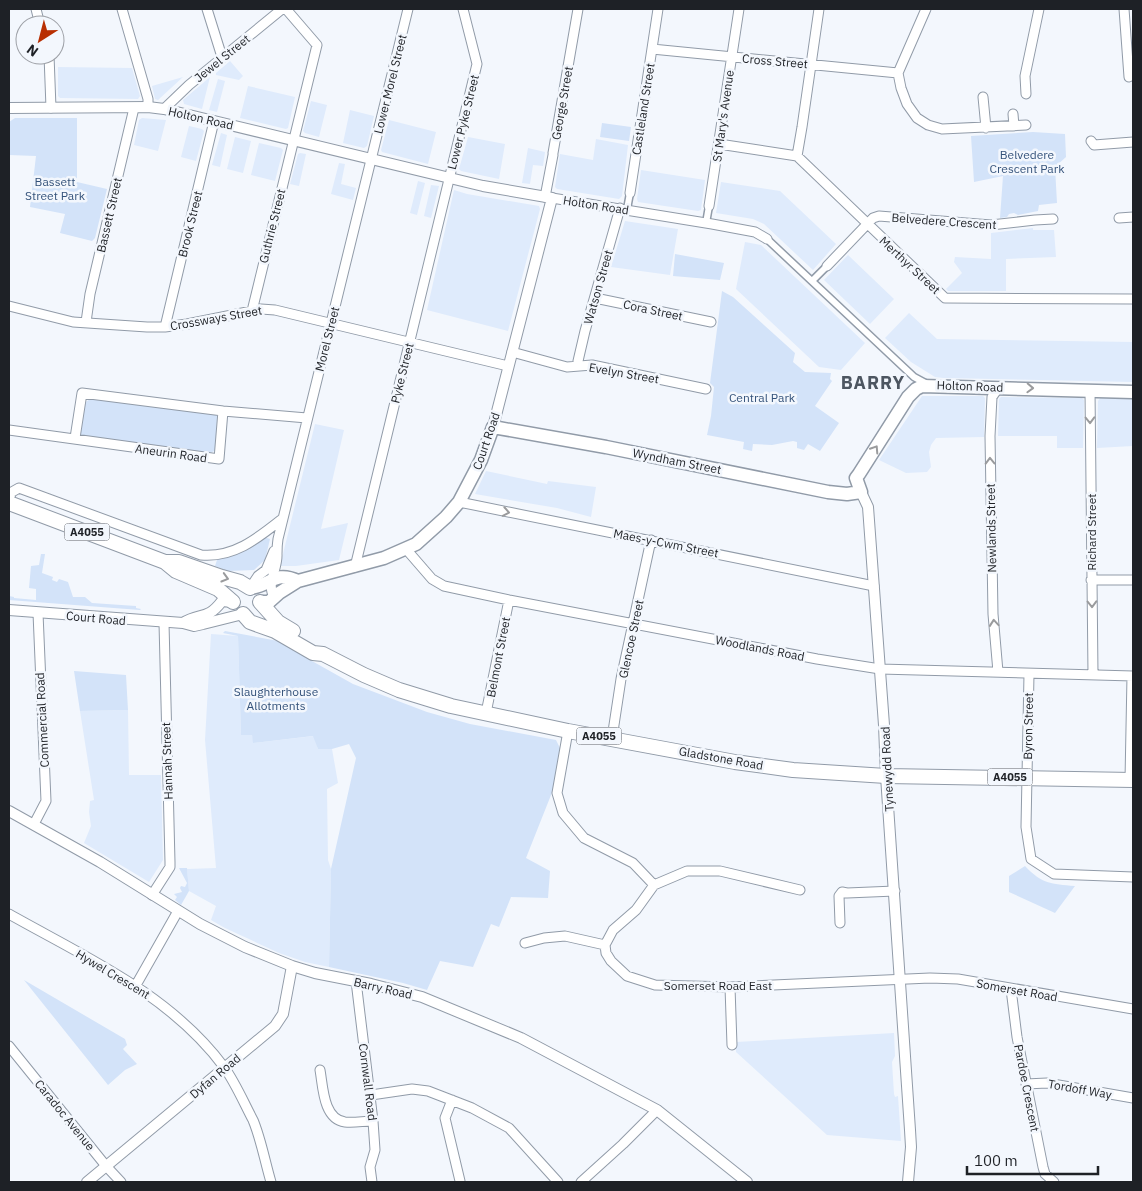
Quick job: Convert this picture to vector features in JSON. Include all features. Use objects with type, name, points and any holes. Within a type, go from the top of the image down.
[{"type":"main road","name":"Holton Road","points":[[929,385],[1133,392]]},
{"type":"main road","name":"Tynewydd Road","points":[[861,492],[856,478],[908,397],[916,389],[929,385]]},
{"type":"main road","name":"Court Road","points":[[243,614],[253,612],[260,602],[269,602],[298,581],[384,558],[406,549],[424,537],[459,502],[481,460],[493,426]]},
{"type":"main road","name":"Wyndham Street","points":[[493,426],[838,494],[861,492]]},
{"type":"main road","name":"A4055","points":[[9,503],[165,562],[176,571],[213,586],[233,602]]},
{"type":"main road","name":"A4055","points":[[165,562],[179,562],[240,582],[250,588]]},
{"type":"main road","name":"Court Road","points":[[233,602],[239,591],[256,588],[272,580],[287,576],[298,581]]},
{"type":"main road","points":[[250,588],[257,594],[260,602]]},
{"type":"main road","points":[[233,602],[237,610],[243,614]]},
{"type":"main road","name":"Gladstone Road","points":[[260,602],[278,622],[316,645],[323,654]]},
{"type":"main road","name":"Gladstone Road","points":[[243,614],[250,622],[275,631],[314,652],[323,654],[399,690],[436,702],[568,731],[735,762],[794,770],[886,776],[1132,780]]},
{"type":"street","points":[[122,9],[148,98],[148,107]]},
{"type":"street","points":[[207,9],[222,57]]},
{"type":"street","name":"Jewel Street","points":[[164,109],[222,57],[282,9]]},
{"type":"street","name":"Guthrie Street","points":[[252,311],[317,45],[286,9]]},
{"type":"street","name":"Lower Morel Street","points":[[372,159],[408,9]]},
{"type":"street","name":"Lower Pyke Street","points":[[449,178],[477,64],[463,9]]},
{"type":"street","name":"George Street","points":[[549,198],[553,154],[578,9]]},
{"type":"street","name":"Castleland Street","points":[[624,209],[630,193],[658,9]]},
{"type":"street","name":"St Mary's Avenue","points":[[706,223],[739,9]]},
{"type":"street","points":[[719,144],[797,156],[819,9]]},
{"type":"street","points":[[926,9],[898,73],[900,88],[907,104],[917,118],[928,125],[942,129],[1026,125]]},
{"type":"street","points":[[1026,94],[1025,76],[1039,9]]},
{"type":"street","points":[[1124,9],[1129,77]]},
{"type":"street","name":"Cross Street","points":[[652,49],[898,73]]},
{"type":"street","points":[[49,65],[51,108]]},
{"type":"street","points":[[983,97],[986,128]]},
{"type":"street","name":"Holton Road","points":[[9,108],[148,107],[164,109],[483,186],[755,232],[767,239],[914,377],[929,385]]},
{"type":"street","name":"Bassett Street","points":[[86,322],[90,294],[134,108]]},
{"type":"street","points":[[1013,114],[1014,126]]},
{"type":"street","name":"Brook Street","points":[[165,327],[214,121]]},
{"type":"street","points":[[1091,141],[1094,144],[1133,142]]},
{"type":"street","name":"Merthyr Street","points":[[797,156],[945,298],[1133,299]]},
{"type":"street","name":"Morel Street","points":[[274,597],[271,592],[272,580],[282,519],[372,159]]},
{"type":"street","name":"Pyke Street","points":[[355,567],[449,178]]},
{"type":"street","name":"Court Road","points":[[493,426],[549,198]]},
{"type":"street","name":"Watson Street","points":[[580,366],[578,361],[595,298],[624,209]]},
{"type":"street","name":"Belvedere Crescent","points":[[866,223],[870,219],[879,216],[991,225],[1053,219]]},
{"type":"street","points":[[1119,218],[1133,217]]},
{"type":"street","points":[[812,281],[866,223]]},
{"type":"street","name":"Cora Street","points":[[595,298],[711,322]]},
{"type":"street","name":"Crossways Street","points":[[9,306],[73,322],[147,327],[165,327],[261,309],[274,310],[508,366]]},
{"type":"street","name":"Evelyn Street","points":[[512,352],[567,367],[592,365],[706,389]]},
{"type":"street","name":"Newlands Street","points":[[998,672],[993,614],[990,436],[992,397],[999,387]]},
{"type":"street","name":"Richard Street","points":[[1090,390],[1093,674]]},
{"type":"street","points":[[75,438],[82,392],[223,411],[308,418]]},
{"type":"street","name":"Aneurin Road","points":[[9,430],[218,459],[223,411]]},
{"type":"street","points":[[9,498],[12,492],[19,488],[201,555],[218,555],[241,548],[282,519]]},
{"type":"street","name":"Tynewydd Road","points":[[861,492],[868,507],[880,669],[911,1147],[908,1182]]},
{"type":"street","name":"Maes-y-Cwm Street","points":[[459,502],[874,586]]},
{"type":"street","name":"Glencoe Street","points":[[612,738],[622,679],[652,540]]},
{"type":"street","name":"Morel Street","points":[[250,588],[258,576],[266,570],[276,548]]},
{"type":"street","name":"Woodlands Road","points":[[406,549],[432,579],[444,586],[817,659],[880,669],[1133,676]]},
{"type":"street","points":[[1091,580],[1133,580]]},
{"type":"street","name":"Belmont Street","points":[[486,713],[509,600]]},
{"type":"street","name":"Court Road","points":[[183,623],[189,619],[211,614],[222,601],[233,602]]},
{"type":"street","name":"Court Road","points":[[9,610],[183,623],[194,626],[243,614]]},
{"type":"street","name":"Commercial Road","points":[[34,824],[46,801],[38,613]]},
{"type":"street","name":"Hannah Street","points":[[152,895],[170,867],[164,623]]},
{"type":"street","name":"Byron Street","points":[[1029,674],[1026,827],[1031,859],[1054,874],[1133,877]]},
{"type":"street","points":[[1132,780],[1133,676]]},
{"type":"street","points":[[568,731],[557,793],[563,813],[584,838],[633,863],[654,885]]},
{"type":"street","name":"Barry Road","points":[[9,811],[106,866],[220,936],[292,966],[422,997],[497,1027],[658,1110],[747,1182]]},
{"type":"street","points":[[525,943],[544,938],[565,936],[605,945],[613,930],[636,910],[654,885],[688,871],[720,871],[800,890]]},
{"type":"street","points":[[840,923],[839,896],[842,892],[895,891]]},
{"type":"street","points":[[136,985],[178,911]]},
{"type":"street","name":"Hywel Crescent","points":[[9,914],[136,985],[157,1000],[183,1023],[225,1069],[253,1122],[271,1182]]},
{"type":"street","name":"Somerset Road East","points":[[605,945],[606,953],[611,961],[627,976],[655,985],[730,987],[900,980]]},
{"type":"street","name":"Dyfan Road","points":[[87,1182],[225,1069],[280,1020],[283,1014],[292,966]]},
{"type":"street","name":"Somerset Road","points":[[900,980],[958,979],[1133,1009]]},
{"type":"street","name":"Cornwall Road","points":[[356,981],[371,1095],[375,1150],[370,1168],[372,1182]]},
{"type":"street","points":[[730,987],[732,1045]]},
{"type":"street","name":"Pardoe Crescent","points":[[1012,988],[1017,1037],[1043,1168],[1054,1182]]},
{"type":"street","name":"Caradoc Avenue","points":[[9,1046],[106,1166],[122,1182]]},
{"type":"street","points":[[320,1070],[328,1110],[337,1120],[345,1122],[373,1121]]},
{"type":"street","name":"Tordoff Way","points":[[1026,1084],[1047,1083],[1133,1098]]},
{"type":"street","points":[[371,1095],[412,1089],[428,1091],[472,1108],[509,1128],[558,1182]]},
{"type":"street","points":[[452,1100],[445,1118],[460,1181]]},
{"type":"street","points":[[581,1182],[658,1110]]},
{"type":"shaded area","points":[[230,61],[243,76],[239,80],[216,75]]},
{"type":"shaded area","points":[[58,67],[132,68],[140,96],[138,99],[60,98],[58,96]]},
{"type":"shaded area","points":[[183,77],[158,100],[155,99],[152,86]]},
{"type":"shaded area","points":[[210,77],[202,109],[184,104],[183,100]]},
{"type":"shaded area","points":[[218,79],[225,81],[217,112],[209,110]]},
{"type":"shaded area","points":[[248,86],[295,97],[288,128],[240,118]]},
{"type":"shaded area","points":[[311,101],[327,105],[319,137],[303,131]]},
{"type":"shaded area","points":[[350,110],[374,116],[367,146],[364,148],[343,143]]},
{"type":"shaded area","points":[[142,118],[166,120],[158,151],[134,145],[139,120]]},
{"type":"shaded area","points":[[389,120],[436,132],[428,164],[382,152]]},
{"type":"shaded area","points":[[189,126],[204,131],[196,161],[181,157]]},
{"type":"shaded area","points":[[221,133],[227,135],[220,167],[212,165]]},
{"type":"shaded area","points":[[235,137],[251,141],[243,173],[227,169]]},
{"type":"shaded area","points":[[468,137],[505,144],[499,179],[459,169]]},
{"type":"shaded area","points":[[596,139],[628,145],[622,196],[619,199],[557,189],[555,187],[560,154],[593,160]]},
{"type":"shaded area","points":[[259,143],[283,150],[275,181],[251,175]]},
{"type":"shaded area","points":[[528,148],[545,152],[543,166],[533,165],[530,184],[522,183]]},
{"type":"shaded area","points":[[298,154],[306,154],[299,186],[290,184]]},
{"type":"shaded area","points":[[339,163],[345,164],[341,184],[356,188],[353,200],[331,194]]},
{"type":"shaded area","points":[[641,170],[705,180],[701,210],[638,202]]},
{"type":"shaded area","points":[[418,181],[425,183],[417,215],[410,213]]},
{"type":"shaded area","points":[[721,182],[780,191],[836,244],[813,270],[764,224],[753,219],[716,213]]},
{"type":"shaded area","points":[[431,185],[439,186],[431,218],[424,216]]},
{"type":"shaded area","points":[[454,190],[467,194],[539,206],[540,209],[508,331],[427,310]]},
{"type":"shaded area","points":[[625,221],[678,229],[670,275],[611,267]]},
{"type":"shaded area","points":[[1033,228],[1033,230],[1054,230],[1056,257],[1006,259],[1006,291],[948,291],[946,289],[962,273],[954,262],[955,257],[991,259],[991,233]]},
{"type":"shaded area","points":[[745,242],[761,245],[865,343],[841,370],[819,367],[736,289]]},
{"type":"shaded area","points":[[848,255],[894,299],[870,324],[824,280]]},
{"type":"shaded area","points":[[909,313],[937,339],[1133,342],[1133,382],[935,377],[911,362],[885,338]]},
{"type":"shaded area","points":[[922,396],[983,396],[985,398],[984,437],[936,438],[929,452],[931,467],[927,472],[906,473],[879,460]]},
{"type":"shaded area","points":[[1001,397],[1082,398],[1084,400],[1083,448],[1057,448],[1057,436],[998,436],[999,399]]},
{"type":"shaded area","points":[[1101,397],[1133,398],[1133,446],[1097,448],[1098,401]]},
{"type":"shaded area","points":[[315,424],[344,430],[321,529],[348,523],[339,560],[296,566],[280,566]]},
{"type":"shaded area","points":[[486,471],[547,484],[548,481],[596,487],[591,517],[557,508],[475,494]]},
{"type":"shaded area","points":[[211,634],[238,636],[241,735],[252,735],[254,743],[314,736],[318,749],[332,749],[338,783],[327,789],[328,860],[331,869],[329,967],[305,962],[279,953],[225,928],[211,920],[216,906],[189,891],[187,869],[216,868],[205,740]]},
{"type":"shaded area","points":[[128,710],[129,775],[161,775],[163,860],[149,882],[84,843],[91,826],[90,801],[94,800],[80,711]]},
{"type":"shaded area","points":[[894,1033],[895,1056],[892,1062],[894,1094],[895,1097],[898,1096],[901,1141],[827,1135],[736,1052],[736,1042]]},
{"type":"green space","name":"Bassett Street Park","points":[[15,118],[77,118],[77,182],[107,189],[95,238],[92,241],[60,233],[65,214],[30,207],[36,156],[9,155],[9,122]]},
{"type":"green space","points":[[602,123],[631,127],[629,141],[600,137]]},
{"type":"green space","name":"Belvedere Crescent Park","points":[[1033,132],[1065,134],[1066,157],[1055,167],[1057,203],[1039,205],[1038,211],[1018,215],[1014,213],[1000,218],[1003,176],[974,182],[971,136]]},
{"type":"green space","points":[[675,254],[724,263],[720,280],[673,276]]},
{"type":"green space","name":"Central Park","points":[[722,291],[733,297],[795,353],[793,362],[805,372],[831,373],[830,379],[832,381],[815,406],[839,423],[820,451],[808,444],[804,450],[797,448],[797,442],[793,441],[772,445],[753,444],[752,451],[743,449],[744,442],[707,435],[714,387],[710,383]]},
{"type":"green space","points":[[92,398],[214,411],[217,416],[216,450],[207,455],[82,436],[79,432],[84,403]]},
{"type":"green space","points":[[264,537],[270,539],[265,560],[254,570],[228,571],[215,566],[218,557]]},
{"type":"green space","points":[[41,554],[45,554],[42,573],[53,577],[52,580],[57,582],[59,579],[68,582],[73,597],[85,597],[92,603],[136,606],[136,608],[141,609],[9,600],[9,596],[36,600],[36,589],[29,588],[31,566],[39,565]]},
{"type":"green space","name":"Slaughterhouse Allotments","points":[[225,631],[278,641],[353,684],[427,712],[470,724],[556,740],[560,748],[553,790],[526,858],[550,871],[548,898],[511,897],[499,927],[491,924],[473,967],[440,961],[427,990],[329,967],[331,869],[356,758],[349,744],[332,749],[318,749],[313,736],[253,743],[252,735],[241,735],[238,636],[223,633]]},
{"type":"green space","points":[[74,671],[126,675],[128,710],[80,711]]},
{"type":"green space","points":[[1025,866],[1047,882],[1075,886],[1055,913],[1009,892],[1009,876]]},
{"type":"green space","points":[[179,868],[187,868],[189,891],[181,905],[175,900],[177,897],[174,894],[182,892],[181,886],[185,887],[187,883]]},
{"type":"green space","points":[[24,980],[125,1039],[127,1045],[123,1049],[137,1064],[125,1070],[108,1085]]},
{"type":"district","name":"BARRY","points":[[873,382]]}]
